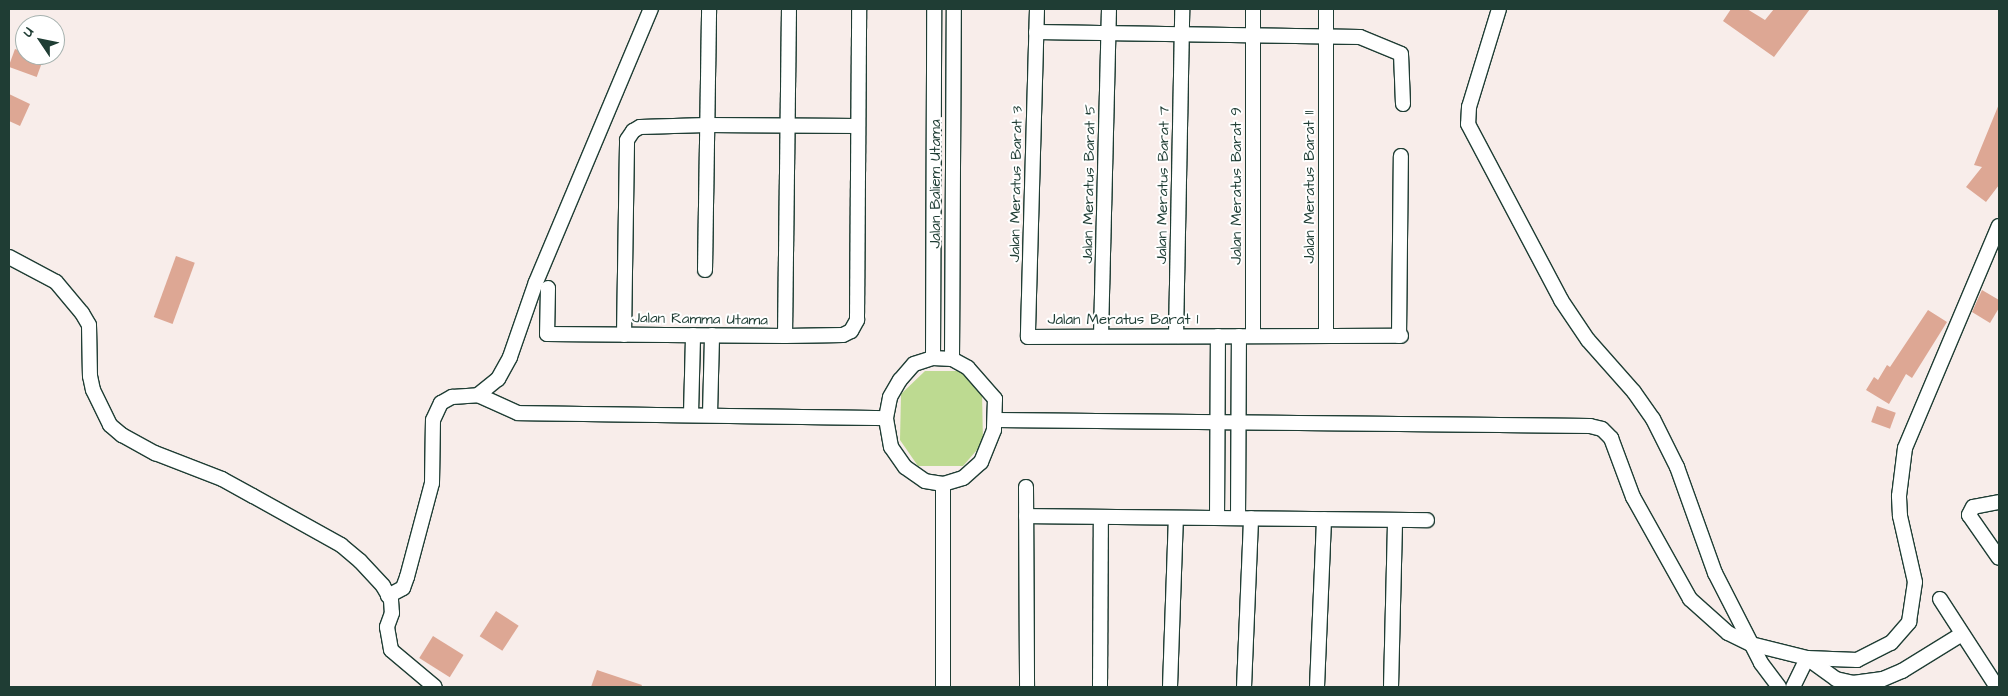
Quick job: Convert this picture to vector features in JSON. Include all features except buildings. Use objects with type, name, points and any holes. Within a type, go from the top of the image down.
[{"type":"street","points":[[478,395],[498,379],[510,357],[536,282],[651,9]]},
{"type":"street","points":[[705,270],[709,9]]},
{"type":"street","points":[[785,336],[790,126],[789,9]]},
{"type":"street","points":[[624,335],[627,140],[640,127],[707,125],[857,126],[859,9]]},
{"type":"street","name":"Jalan Baliem Utama","points":[[932,358],[934,9]]},
{"type":"street","name":"Jalan Baliem Utama","points":[[952,359],[954,9]]},
{"type":"street","name":"Jalan Meratus Barat 3","points":[[1028,337],[1036,9]]},
{"type":"street","name":"Jalan Meratus Barat 5","points":[[1101,336],[1109,9]]},
{"type":"street","name":"Jalan Meratus Barat 7","points":[[1176,336],[1182,9]]},
{"type":"street","name":"Jalan Meratus Barat 9","points":[[1253,9],[1253,336]]},
{"type":"street","name":"Jalan Meratus Barat 11","points":[[1326,9],[1326,336]]},
{"type":"street","points":[[1499,9],[1469,107],[1468,124],[1561,300],[1588,340],[1634,392],[1662,436],[1677,467],[1706,553],[1751,644],[1779,687]]},
{"type":"street","points":[[1036,32],[1360,37],[1401,54],[1403,104]]},
{"type":"street","name":"Jalan Ramma Utama","points":[[548,288],[547,334],[785,336],[843,335],[851,331],[856,320],[857,126]]},
{"type":"street","name":"Jalan Meratus Barat 1","points":[[1028,337],[1400,336],[1401,156]]},
{"type":"street","points":[[996,420],[1590,426],[1602,429],[1611,438],[1632,497],[1690,599],[1716,623],[1751,644],[1807,658],[1857,660],[1891,643],[1909,622],[1915,582],[1900,516],[1899,496],[1905,448],[1999,226]]},
{"type":"street","points":[[9,257],[56,282],[82,312],[89,325],[89,369],[93,390],[110,425],[155,453],[222,480],[341,546],[360,561],[388,596],[392,613],[387,627],[388,644],[399,659],[435,687]]},
{"type":"street","points":[[691,414],[693,335]]},
{"type":"street","points":[[710,414],[712,335]]},
{"type":"street","points":[[1217,518],[1218,336]]},
{"type":"street","points":[[1239,336],[1239,422],[1244,518],[1244,687]]},
{"type":"street","points":[[932,358],[952,359],[968,368],[995,399],[996,420],[981,462],[963,478],[943,484],[925,481],[905,467],[891,447],[886,418],[890,397],[900,380],[914,364],[932,358]]},
{"type":"street","points":[[388,596],[403,588],[407,577],[432,483],[436,409],[452,397],[478,395],[518,413],[710,414],[886,418]]},
{"type":"street","points":[[943,484],[943,687]]},
{"type":"street","points":[[1026,487],[1027,687]]},
{"type":"street","points":[[1999,502],[1974,507],[1970,512],[1999,558]]},
{"type":"street","points":[[1026,516],[1427,520]]},
{"type":"street","points":[[1100,687],[1101,517]]},
{"type":"street","points":[[1170,687],[1176,518]]},
{"type":"street","points":[[1317,687],[1324,519]]},
{"type":"street","points":[[1391,687],[1395,520]]},
{"type":"street","points":[[1940,599],[1998,687]]},
{"type":"street","points":[[1807,658],[1836,679],[1870,682],[1902,671],[1962,634]]},
{"type":"street","points":[[1792,687],[1807,658]]},
{"type":"green space","points":[[925,371],[960,371],[982,392],[983,443],[963,466],[918,466],[900,440],[901,394]]}]
